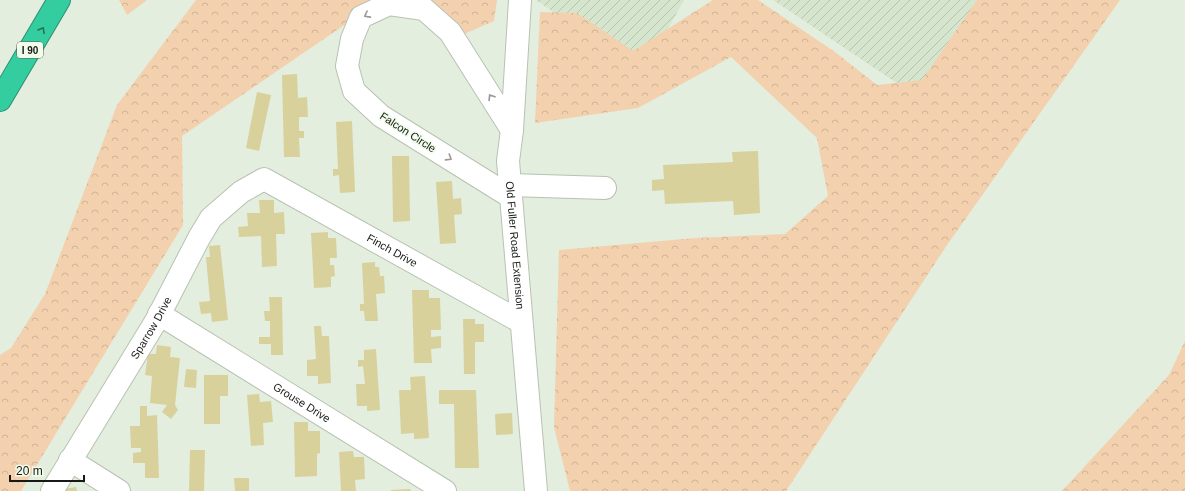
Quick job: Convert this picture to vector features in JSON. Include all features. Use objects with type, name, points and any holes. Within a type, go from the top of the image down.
[{"type":"highway","name":"I 90","points":[[0,100],[59,0]]},
{"type":"street","name":"Old Fuller Road Extension","points":[[520,1],[512,130],[508,161],[536,491]]},
{"type":"street","name":"Falcon Circle","points":[[510,191],[381,116],[354,91],[347,66],[352,39],[361,17],[389,4],[424,9],[450,32],[512,130]]},
{"type":"street","name":"Sparrow Drive","points":[[52,491],[159,314],[211,218],[241,192],[264,179]]},
{"type":"street","name":"Finch Drive","points":[[264,179],[521,322]]},
{"type":"street","points":[[510,191],[605,188]]},
{"type":"street","name":"Grouse Drive","points":[[159,314],[445,491]]},
{"type":"street","points":[[70,460],[119,491]]},
{"type":"shaded area","points":[[536,0],[684,0],[643,74]]},
{"type":"shaded area","points":[[773,0],[996,0],[928,104]]},
{"type":"green space","points":[[119,0],[147,0],[127,15]]},
{"type":"green space","points":[[196,0],[381,0],[182,136],[183,225],[21,491],[0,491],[0,355],[11,348],[45,294],[117,105]]},
{"type":"green space","points":[[413,0],[497,0],[494,21],[462,35],[445,11]]},
{"type":"green space","points":[[713,0],[758,0],[835,52],[877,85],[922,80],[977,0],[1120,0],[947,245],[786,491],[570,491],[554,427],[559,250],[695,238],[785,234],[828,196],[817,138],[731,57],[638,108],[535,123],[540,12],[577,13],[633,51]]},
{"type":"green space","points":[[1185,341],[1185,491],[1062,491],[1169,375]]},
{"type":"building","points":[[297,74],[298,98],[307,97],[308,117],[299,117],[299,131],[304,131],[304,138],[299,138],[300,157],[284,157],[282,75]]},
{"type":"building","points":[[257,92],[271,95],[259,151],[246,148]]},
{"type":"building","points":[[352,121],[355,192],[340,193],[339,175],[333,176],[333,169],[338,169],[336,122]]},
{"type":"building","points":[[758,151],[760,213],[734,215],[733,201],[665,204],[664,190],[652,191],[652,180],[664,179],[663,165],[733,162],[732,152]]},
{"type":"building","points":[[392,156],[409,156],[410,221],[393,222]]},
{"type":"building","points":[[452,181],[453,199],[461,198],[462,214],[454,215],[456,243],[440,244],[436,182]]},
{"type":"building","points":[[259,200],[274,200],[274,213],[284,212],[285,234],[276,234],[277,266],[262,267],[261,236],[239,237],[238,227],[248,226],[247,213],[260,213]]},
{"type":"building","points":[[328,232],[328,238],[336,238],[337,258],[330,258],[330,265],[334,265],[335,276],[331,277],[331,287],[314,288],[311,233]]},
{"type":"building","points":[[220,245],[228,320],[212,322],[211,313],[201,314],[199,302],[210,301],[206,257],[210,257],[209,246]]},
{"type":"building","points":[[375,262],[375,267],[379,267],[380,276],[384,276],[385,293],[376,294],[378,321],[365,321],[364,311],[360,311],[360,304],[364,304],[362,263]]},
{"type":"building","points":[[412,290],[429,290],[429,298],[440,298],[441,330],[431,330],[431,337],[441,336],[441,348],[431,349],[432,363],[414,363]]},
{"type":"building","points":[[269,297],[282,297],[283,355],[271,355],[271,344],[259,344],[259,337],[270,337],[270,321],[265,321],[264,311],[270,311]]},
{"type":"building","points":[[463,319],[475,319],[475,324],[484,324],[484,342],[475,342],[475,374],[464,374]]},
{"type":"building","points":[[314,326],[321,326],[322,336],[329,336],[331,383],[318,384],[318,376],[307,376],[307,360],[316,359]]},
{"type":"building","points":[[157,345],[171,347],[170,357],[180,358],[175,405],[178,410],[171,419],[162,412],[167,405],[150,403],[152,376],[145,375],[148,354],[156,354]]},
{"type":"building","points":[[376,349],[380,410],[367,411],[367,406],[357,406],[356,384],[365,384],[363,366],[358,367],[358,360],[364,360],[364,350]]},
{"type":"building","points":[[186,369],[197,370],[196,388],[184,387]]},
{"type":"building","points":[[204,375],[228,375],[228,396],[220,396],[220,424],[204,424]]},
{"type":"building","points":[[425,376],[429,438],[414,439],[414,433],[401,434],[399,390],[411,390],[410,377]]},
{"type":"building","points":[[439,390],[476,390],[479,468],[455,468],[454,404],[439,404]]},
{"type":"building","points":[[259,394],[260,402],[271,401],[273,422],[263,423],[264,445],[251,446],[247,395]]},
{"type":"building","points":[[140,406],[147,406],[147,416],[157,415],[159,478],[145,478],[145,463],[133,463],[133,453],[141,452],[141,448],[131,448],[130,426],[140,426]]},
{"type":"building","points":[[512,413],[513,434],[496,435],[495,414]]},
{"type":"building","points":[[294,422],[308,422],[308,431],[320,431],[320,453],[317,454],[317,476],[295,477]]},
{"type":"building","points":[[190,450],[205,450],[204,491],[189,491]]},
{"type":"building","points":[[353,451],[354,457],[364,457],[365,479],[355,480],[356,491],[341,491],[339,452]]},
{"type":"building","points":[[234,478],[249,478],[249,491],[235,491]]},
{"type":"building","points":[[76,487],[77,491],[64,491],[64,489]]},
{"type":"building","points":[[410,489],[411,491],[391,491],[391,490]]}]
